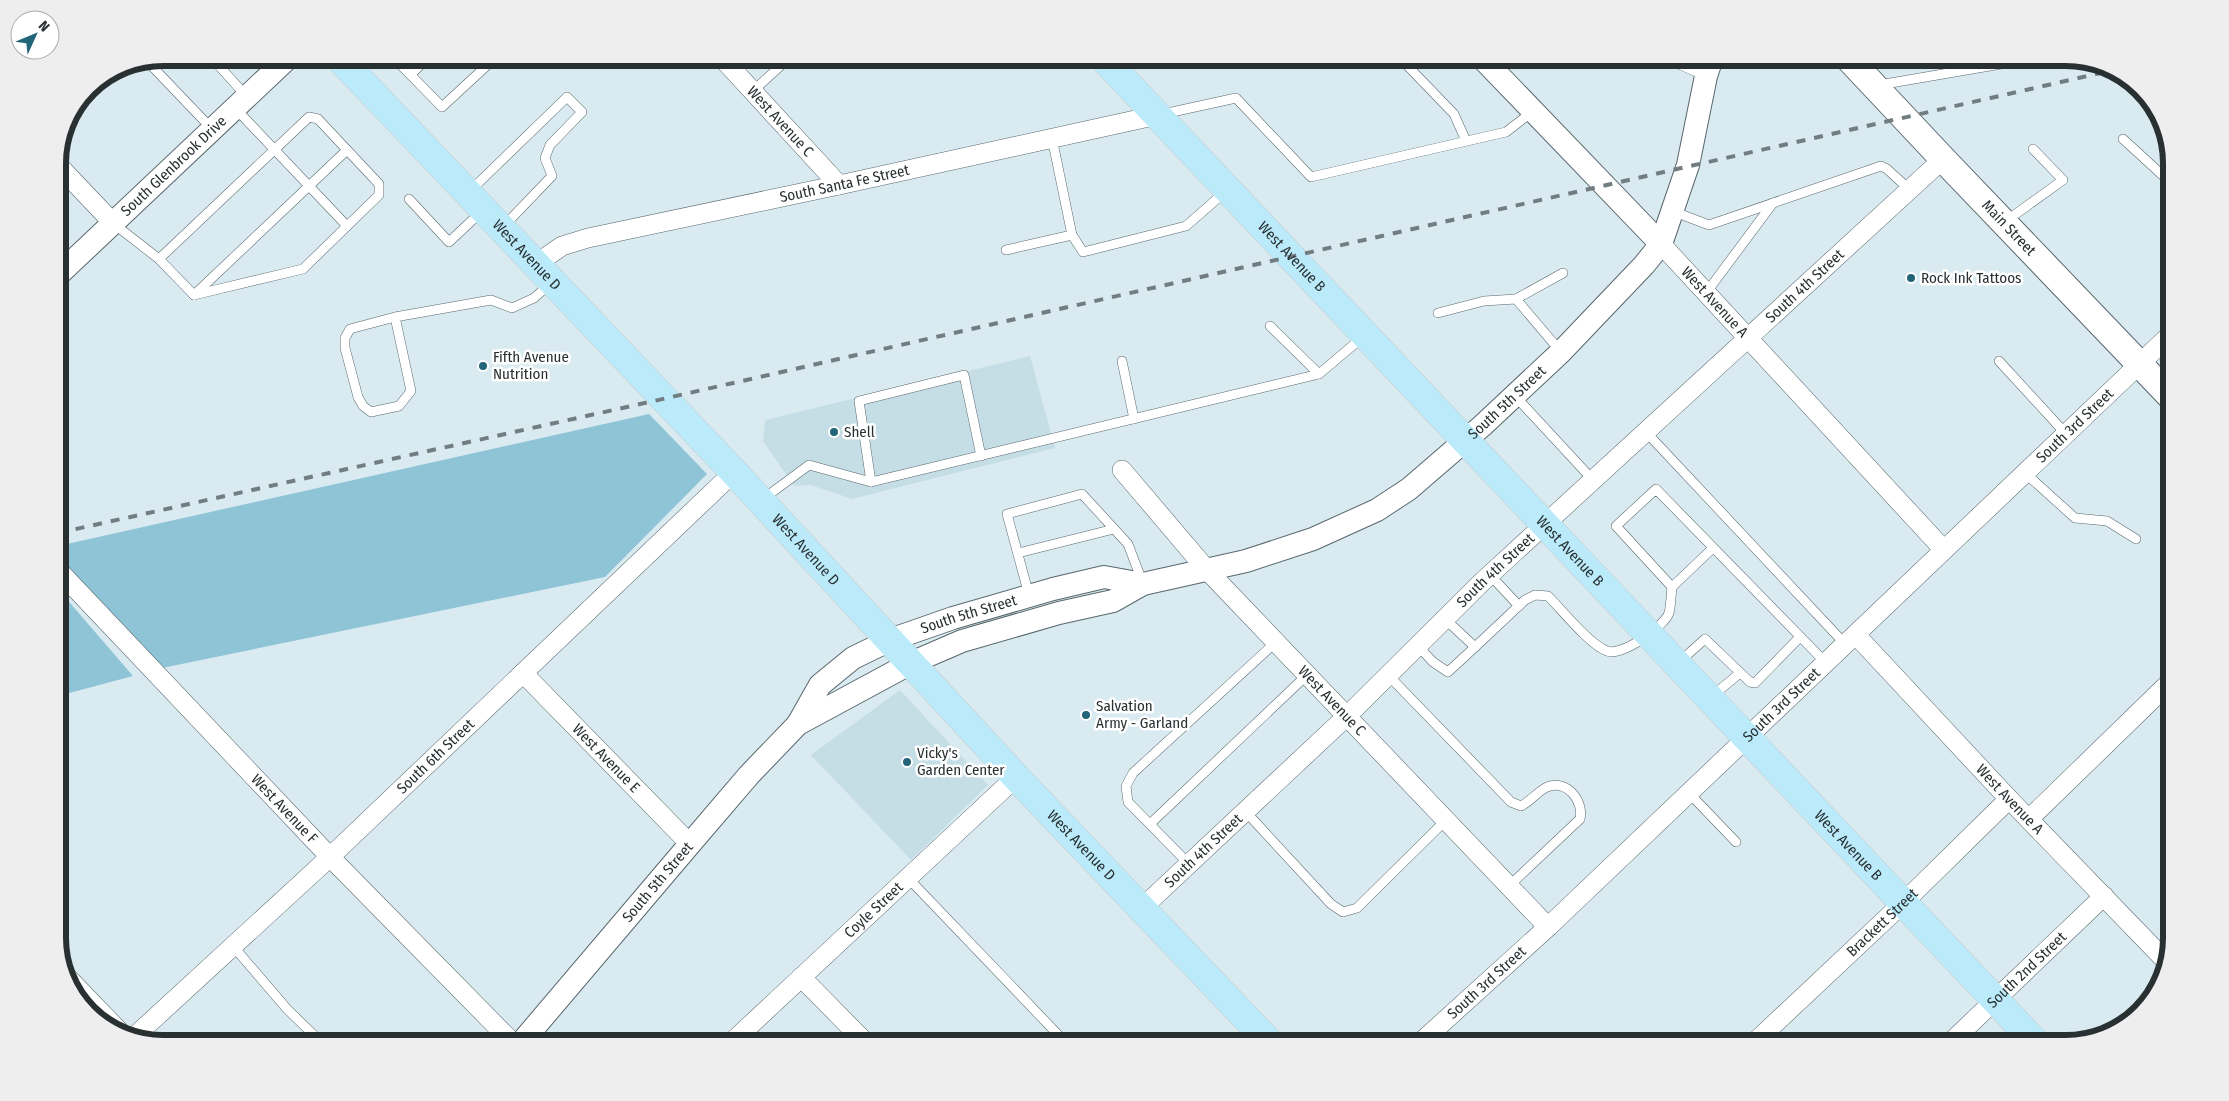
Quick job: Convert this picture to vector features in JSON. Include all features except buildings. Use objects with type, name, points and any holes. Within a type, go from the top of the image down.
[{"type":"main road","name":"West Avenue D","points":[[347,66],[734,472],[1016,777],[1262,1035]]},
{"type":"main road","name":"West Avenue B","points":[[1111,66],[1546,523],[1708,700],[2027,1035]]},
{"type":"main road","name":"Main Street","points":[[1855,66],[2163,389]]},
{"type":"street","name":"South Glenbrook Drive","points":[[66,268],[212,130],[275,66]]},
{"type":"street","name":"West Avenue C","points":[[730,66],[839,185]]},
{"type":"street","name":"West Avenue A","points":[[1490,66],[1661,244],[1944,550]]},
{"type":"street","name":"South 5th Street","points":[[798,724],[911,663],[962,641],[1059,613],[1114,601],[1143,584],[1246,561],[1313,539],[1377,510],[1409,489],[1467,440],[1561,352],[1644,265],[1661,244],[1688,165],[1709,67]]},
{"type":"street","name":"South Santa Fe Street","points":[[545,273],[562,246],[588,238],[1158,115]]},
{"type":"street","name":"South 4th Street","points":[[1142,908],[1346,717],[1490,575],[1592,479],[1646,432],[1746,337],[1943,159]]},
{"type":"street","points":[[66,173],[114,224]]},
{"type":"street","name":"South 3rd Street","points":[[1430,1035],[1548,927],[2163,342]]},
{"type":"street","name":"West Avenue C","points":[[1122,470],[1207,570],[1548,927]]},
{"type":"street","name":"South 6th Street","points":[[140,1032],[330,857],[734,472]]},
{"type":"street","name":"South 5th Street","points":[[529,1035],[749,775],[798,724],[820,685],[853,658],[890,640],[953,618],[1029,595],[1104,577],[1143,584]]},
{"type":"street","name":"West Avenue F","points":[[66,578],[330,857],[505,1035]]},
{"type":"street","name":"West Avenue A","points":[[1851,640],[2029,818],[2161,956]]},
{"type":"street","name":"West Avenue E","points":[[523,673],[690,844]]},
{"type":"street","points":[[2029,818],[2163,689]]},
{"type":"street","name":"Coyle Street","points":[[740,1035],[909,879],[1016,777]]},
{"type":"street","name":"Brackett Street","points":[[1764,1035],[1903,903],[2009,799]]},
{"type":"street","name":"South 2nd Street","points":[[1959,1035],[2104,896]]},
{"type":"street","points":[[801,977],[857,1035]]},
{"type":"street","points":[[87,998],[102,1013]]},
{"type":"lane","points":[[220,66],[241,102],[274,150],[347,226]]},
{"type":"lane","points":[[402,66],[442,107],[486,66]]},
{"type":"lane","points":[[411,74],[420,66]]},
{"type":"lane","points":[[753,91],[781,66]]},
{"type":"lane","points":[[1408,66],[1454,114],[1466,141]]},
{"type":"lane","points":[[1874,86],[1989,66]]},
{"type":"lane","points":[[152,67],[212,130]]},
{"type":"lane","points":[[409,199],[449,242],[485,210],[567,97],[582,112],[550,145],[545,158],[552,176],[485,210]]},
{"type":"lane","points":[[1158,115],[1236,98],[1311,177],[1506,132],[1533,111]]},
{"type":"lane","points":[[158,259],[309,117],[318,119],[379,184],[379,195],[303,269],[194,295]]},
{"type":"lane","points":[[1052,138],[1072,235],[1083,252],[1186,226],[1228,189]]},
{"type":"lane","points":[[2123,139],[2163,176]]},
{"type":"lane","points":[[2004,223],[2062,180],[2033,149]]},
{"type":"lane","points":[[194,295],[347,150]]},
{"type":"lane","points":[[1672,211],[1709,225],[1881,166],[1888,169],[1910,190]]},
{"type":"lane","points":[[1706,293],[1773,203]]},
{"type":"lane","points":[[114,224],[158,259],[194,295]]},
{"type":"lane","points":[[1006,250],[1072,235]]},
{"type":"lane","points":[[394,317],[411,391],[406,400],[399,406],[371,412],[363,406],[358,398],[345,348],[345,338],[350,329],[394,317],[491,300],[512,308],[534,298],[545,273]]},
{"type":"lane","points":[[1438,313],[1484,301],[1516,299],[1563,273]]},
{"type":"lane","points":[[1516,299],[1561,352]]},
{"type":"lane","points":[[1270,326],[1319,374]]},
{"type":"lane","points":[[761,501],[809,464],[871,482],[1319,374],[1366,335]]},
{"type":"lane","points":[[1122,361],[1134,419]]},
{"type":"lane","points":[[1999,361],[2066,434]]},
{"type":"lane","points":[[871,482],[859,401],[964,375],[981,456]]},
{"type":"lane","points":[[1515,396],[1592,479]]},
{"type":"lane","points":[[1646,432],[1851,640]]},
{"type":"lane","points":[[2025,472],[2075,518],[2107,522],[2136,539]]},
{"type":"lane","points":[[1672,586],[1616,526],[1656,489],[1826,663]]},
{"type":"lane","points":[[1029,595],[1007,514],[1082,494],[1128,544],[1143,584]]},
{"type":"lane","points":[[1018,553],[1114,529]]},
{"type":"lane","points":[[1418,646],[1434,662],[1448,672],[1519,606],[1535,595],[1548,596],[1597,645],[1608,652],[1623,651],[1648,635],[1668,615],[1672,586],[1713,548]]},
{"type":"lane","points":[[1490,575],[1519,606]]},
{"type":"lane","points":[[1445,619],[1475,647]]},
{"type":"lane","points":[[1676,664],[1705,639],[1750,682],[1755,683],[1800,637]]},
{"type":"lane","points":[[1189,864],[1128,802],[1126,786],[1133,773],[1276,642]]},
{"type":"lane","points":[[1708,700],[1740,673]]},
{"type":"lane","points":[[1150,824],[1307,675]]},
{"type":"lane","points":[[1388,675],[1511,802],[1521,806],[1531,801],[1546,787],[1557,785],[1568,789],[1578,799],[1583,809],[1580,819],[1509,886]]},
{"type":"lane","points":[[1689,792],[1736,842]]},
{"type":"lane","points":[[1245,811],[1331,904],[1343,912],[1356,908],[1446,820]]},
{"type":"lane","points":[[909,879],[1057,1035]]},
{"type":"lane","points":[[233,946],[287,1009],[313,1035]]},
{"type":"shaded area","points":[[1030,356],[1055,448],[852,499],[811,485],[794,486],[763,441],[765,420]]},
{"type":"shaded area","points":[[649,414],[707,474],[605,577],[162,668],[66,566],[66,544]]},
{"type":"shaded area","points":[[66,598],[133,676],[66,694]]},
{"type":"shaded area","points":[[900,690],[988,785],[911,860],[811,755]]},
{"type":"railway","points":[[66,531],[636,405],[2101,73]]},
{"type":"place","name":"Rock Ink Tattoos","points":[[1911,278]]},
{"type":"place","name":"Fifth Avenue Nutrition","points":[[483,366]]},
{"type":"place","name":"Shell","points":[[834,432]]},
{"type":"place","name":"Salvation Army - Garland","points":[[1086,715]]},
{"type":"place","name":"Vicky's Garden Center","points":[[907,762]]}]
